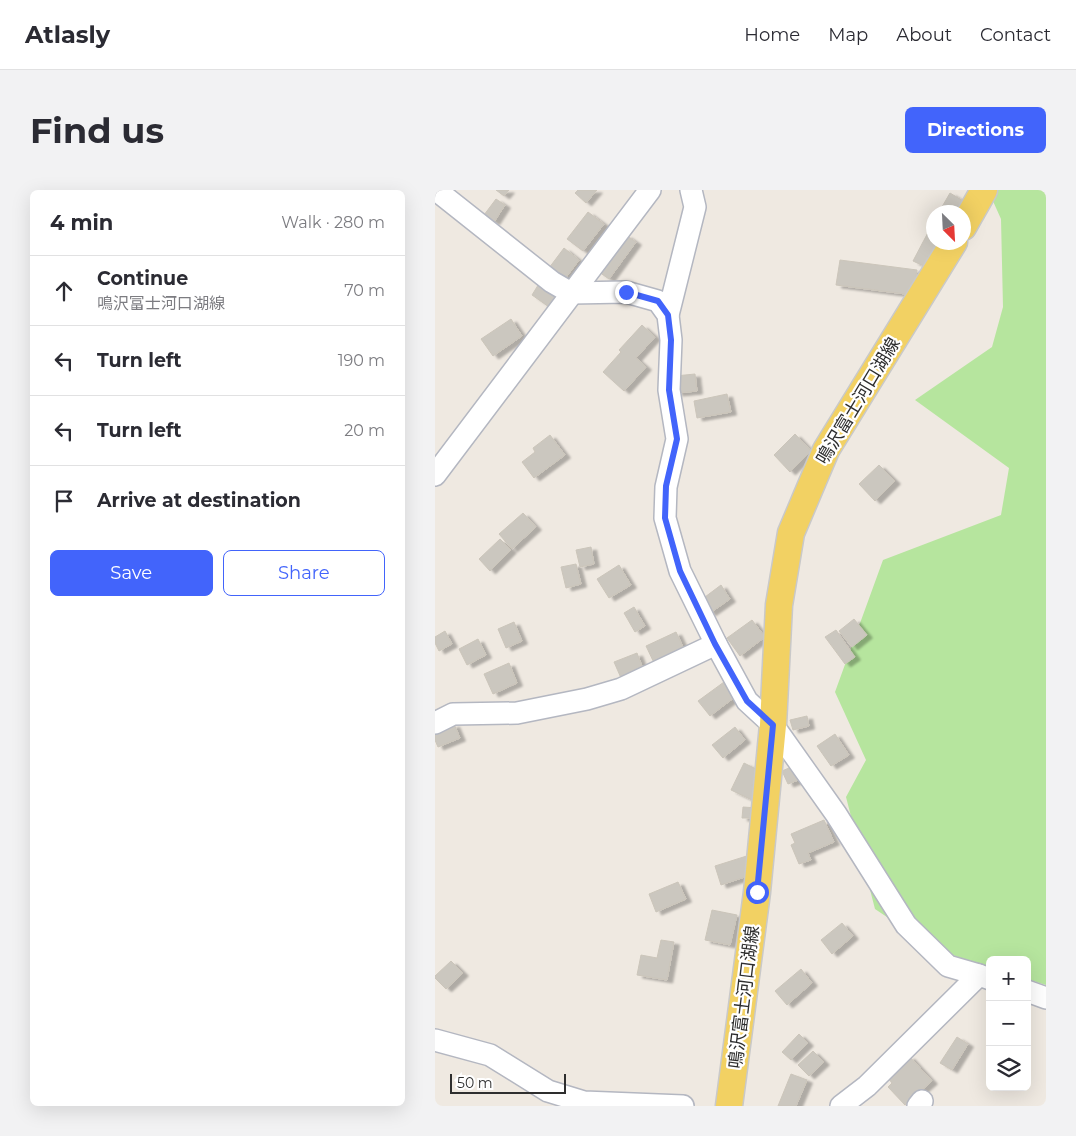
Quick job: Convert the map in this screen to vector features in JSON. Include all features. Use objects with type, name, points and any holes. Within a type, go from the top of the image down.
[{"type":"main road","points":[[971,213],[984,190]]},
{"type":"main road","name":"鳴沢富士河口湖線","points":[[729,1106],[757,892],[773,725],[779,605],[791,533],[825,450],[949,250]]},
{"type":"street","points":[[436,190],[552,282],[571,293],[626,292],[658,301],[668,315]]},
{"type":"street","points":[[435,475],[650,190]]},
{"type":"street","points":[[691,190],[695,207],[668,315],[671,340],[669,390],[677,439],[666,486],[665,518],[680,571],[715,644],[747,701],[773,725],[836,814],[906,925],[948,966],[984,977]]},
{"type":"street","points":[[435,723],[453,714],[517,713],[587,699],[621,689],[715,644]]},
{"type":"street","points":[[841,1106],[867,1086],[984,977]]},
{"type":"street","points":[[1031,992],[1046,998]]},
{"type":"street","points":[[435,1040],[490,1055],[548,1091],[584,1102],[683,1106]]},
{"type":"green space","points":[[988,190],[1046,190],[1046,985],[1031,980],[1031,956],[986,956],[986,966],[936,950],[875,909],[846,797],[866,760],[835,692],[883,560],[1001,515],[1009,468],[915,400],[992,347],[1003,307],[1001,219]]},
{"type":"building","points":[[496,190],[509,190],[504,196]]},
{"type":"building","points":[[578,190],[597,190],[586,203],[575,193]]},
{"type":"building","points":[[950,193],[965,202],[963,205],[943,205]]},
{"type":"building","points":[[496,199],[505,205],[494,222],[484,215]]},
{"type":"building","points":[[588,212],[604,224],[583,251],[567,239]]},
{"type":"building","points":[[626,235],[636,242],[609,279],[599,272]]},
{"type":"building","points":[[926,236],[926,250],[938,250],[928,268],[913,261]]},
{"type":"building","points":[[564,248],[579,260],[564,280],[549,268]]},
{"type":"building","points":[[840,260],[917,270],[913,295],[836,285]]},
{"type":"building","points":[[540,282],[558,294],[549,307],[532,295]]},
{"type":"building","points":[[511,319],[522,336],[493,356],[481,339]]},
{"type":"building","points":[[642,325],[655,337],[636,358],[646,367],[624,391],[603,372],[621,352],[619,350]]},
{"type":"building","points":[[695,374],[697,391],[677,393],[675,376]]},
{"type":"building","points":[[727,394],[731,412],[697,418],[694,401]]},
{"type":"building","points":[[795,434],[811,451],[790,472],[774,455]]},
{"type":"building","points":[[550,435],[565,455],[534,478],[522,462],[535,452],[533,448]]},
{"type":"building","points":[[879,465],[895,481],[875,501],[859,484]]},
{"type":"building","points":[[523,513],[536,527],[512,549],[499,534]]},
{"type":"building","points":[[500,539],[511,550],[490,571],[479,559]]},
{"type":"building","points":[[591,547],[594,564],[580,567],[576,550]]},
{"type":"building","points":[[576,564],[581,584],[566,588],[561,567]]},
{"type":"building","points":[[619,565],[631,585],[609,598],[597,579]]},
{"type":"building","points":[[721,585],[730,599],[710,613],[701,600]]},
{"type":"building","points":[[634,607],[645,626],[635,632],[624,613]]},
{"type":"building","points":[[854,619],[867,635],[852,647],[839,631]]},
{"type":"building","points":[[752,620],[765,637],[740,656],[727,638]]},
{"type":"building","points":[[514,622],[522,641],[506,648],[498,629]]},
{"type":"building","points":[[836,630],[855,657],[845,664],[825,637]]},
{"type":"building","points":[[445,631],[452,644],[439,651],[435,643],[435,637]]},
{"type":"building","points":[[676,632],[686,653],[656,667],[646,646]]},
{"type":"building","points":[[478,639],[486,655],[467,665],[459,649]]},
{"type":"building","points":[[637,653],[643,669],[621,678],[614,662]]},
{"type":"building","points":[[509,663],[517,683],[493,694],[484,674]]},
{"type":"building","points":[[724,682],[735,697],[710,716],[698,701]]},
{"type":"building","points":[[807,716],[809,726],[793,730],[790,720]]},
{"type":"building","points":[[454,724],[460,738],[438,747],[435,733]]},
{"type":"building","points":[[735,727],[745,740],[723,758],[712,745]]},
{"type":"building","points":[[835,734],[849,755],[831,766],[817,746]]},
{"type":"building","points":[[744,763],[760,771],[752,786],[758,789],[752,800],[731,790]]},
{"type":"building","points":[[796,765],[801,779],[788,784],[782,771]]},
{"type":"building","points":[[743,807],[758,808],[758,818],[742,818]]},
{"type":"building","points":[[824,820],[834,842],[808,853],[811,860],[799,864],[791,845],[795,843],[791,834]]},
{"type":"building","points":[[753,854],[748,876],[721,885],[715,866]]},
{"type":"building","points":[[678,882],[686,899],[656,912],[649,894]]},
{"type":"building","points":[[712,910],[737,915],[730,945],[705,940]]},
{"type":"building","points":[[842,923],[853,936],[832,954],[821,940]]},
{"type":"building","points":[[661,940],[674,942],[667,980],[637,975],[641,955],[657,958]]},
{"type":"building","points":[[451,961],[463,973],[446,989],[435,976]]},
{"type":"building","points":[[801,969],[812,983],[787,1005],[775,991]]},
{"type":"building","points":[[799,1034],[808,1043],[791,1060],[782,1052]]},
{"type":"building","points":[[957,1037],[968,1044],[952,1070],[940,1063]]},
{"type":"building","points":[[813,1051],[824,1062],[809,1076],[798,1065]]},
{"type":"building","points":[[909,1056],[932,1081],[905,1105],[888,1087],[892,1083],[887,1077]]},
{"type":"building","points":[[791,1074],[807,1080],[796,1106],[778,1106]]},
{"type":"route","points":[[626,292],[658,301],[668,315],[671,340],[669,390],[677,439],[666,486],[665,518],[680,571],[715,644],[747,701],[773,725],[757,892]]}]
